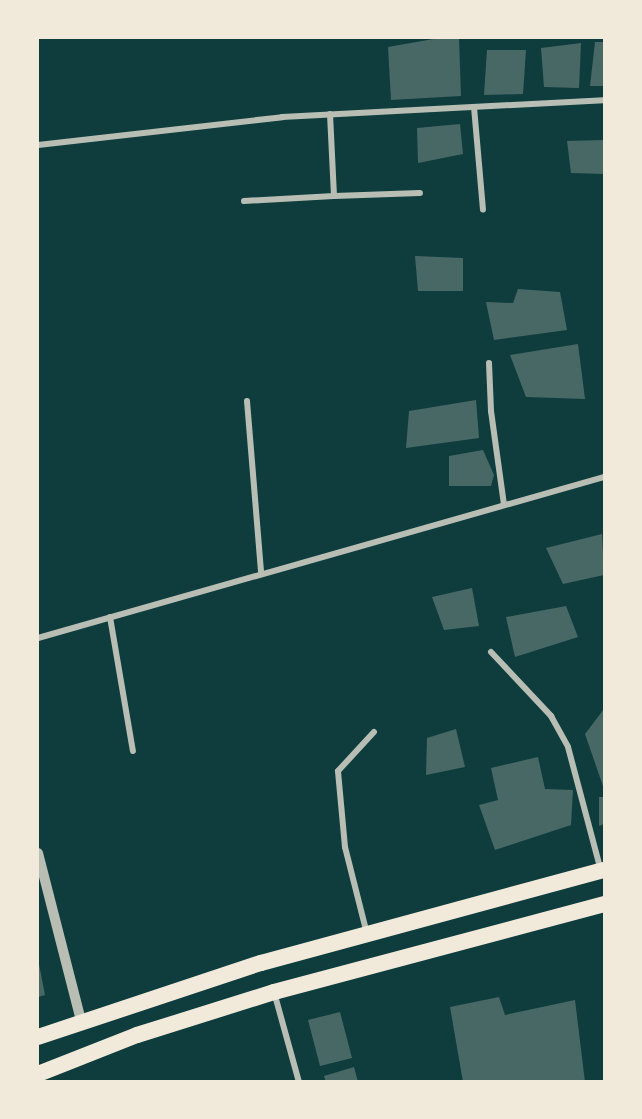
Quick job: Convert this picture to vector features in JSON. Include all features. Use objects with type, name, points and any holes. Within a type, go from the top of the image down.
[{"type":"highway","points":[[38,1037],[261,963],[603,871]]},
{"type":"highway","points":[[38,1074],[136,1035],[274,992],[604,904]]},
{"type":"street","points":[[38,145],[330,114],[604,100]]},
{"type":"street","points":[[474,107],[483,210]]},
{"type":"street","points":[[330,114],[334,196]]},
{"type":"street","points":[[244,201],[420,193]]},
{"type":"street","points":[[489,363],[490,411],[504,505]]},
{"type":"street","points":[[248,401],[261,573]]},
{"type":"street","points":[[38,638],[604,477]]},
{"type":"street","points":[[110,617],[133,751]]},
{"type":"street","points":[[490,652],[551,716],[568,747],[603,871]]},
{"type":"street","points":[[367,935],[345,847],[338,771],[374,732]]},
{"type":"street","points":[[38,853],[81,1021]]},
{"type":"street","points":[[274,992],[299,1082]]},
{"type":"building","points":[[439,38],[459,38],[461,96],[391,100],[388,47]]},
{"type":"building","points":[[595,42],[604,42],[604,86],[590,86]]},
{"type":"building","points":[[581,43],[579,88],[544,87],[541,48]]},
{"type":"building","points":[[487,50],[526,50],[523,94],[484,95]]},
{"type":"building","points":[[460,124],[463,154],[418,163],[417,128]]},
{"type":"building","points":[[604,140],[604,174],[571,173],[567,141]]},
{"type":"building","points":[[415,256],[463,258],[463,291],[418,291]]},
{"type":"building","points":[[518,289],[560,292],[567,330],[494,340],[486,302],[513,303]]},
{"type":"building","points":[[578,344],[585,399],[526,397],[510,355]]},
{"type":"building","points":[[476,400],[479,438],[406,448],[409,411]]},
{"type":"building","points":[[483,450],[494,475],[491,486],[449,486],[449,456]]},
{"type":"building","points":[[602,534],[604,575],[563,584],[546,548]]},
{"type":"building","points":[[472,588],[479,626],[444,630],[432,597]]},
{"type":"building","points":[[566,606],[578,637],[515,657],[506,617]]},
{"type":"building","points":[[604,709],[604,789],[585,734]]},
{"type":"building","points":[[456,729],[465,767],[426,775],[427,738]]},
{"type":"building","points":[[538,757],[545,789],[573,790],[571,825],[495,850],[479,805],[498,800],[491,768]]},
{"type":"building","points":[[599,797],[604,797],[604,824],[599,826]]},
{"type":"building","points":[[38,959],[45,995],[38,997]]},
{"type":"building","points":[[499,997],[505,1015],[575,1000],[585,1082],[463,1082],[450,1007]]},
{"type":"building","points":[[340,1012],[352,1058],[320,1066],[308,1020]]},
{"type":"building","points":[[354,1067],[358,1082],[326,1082],[324,1076]]}]
